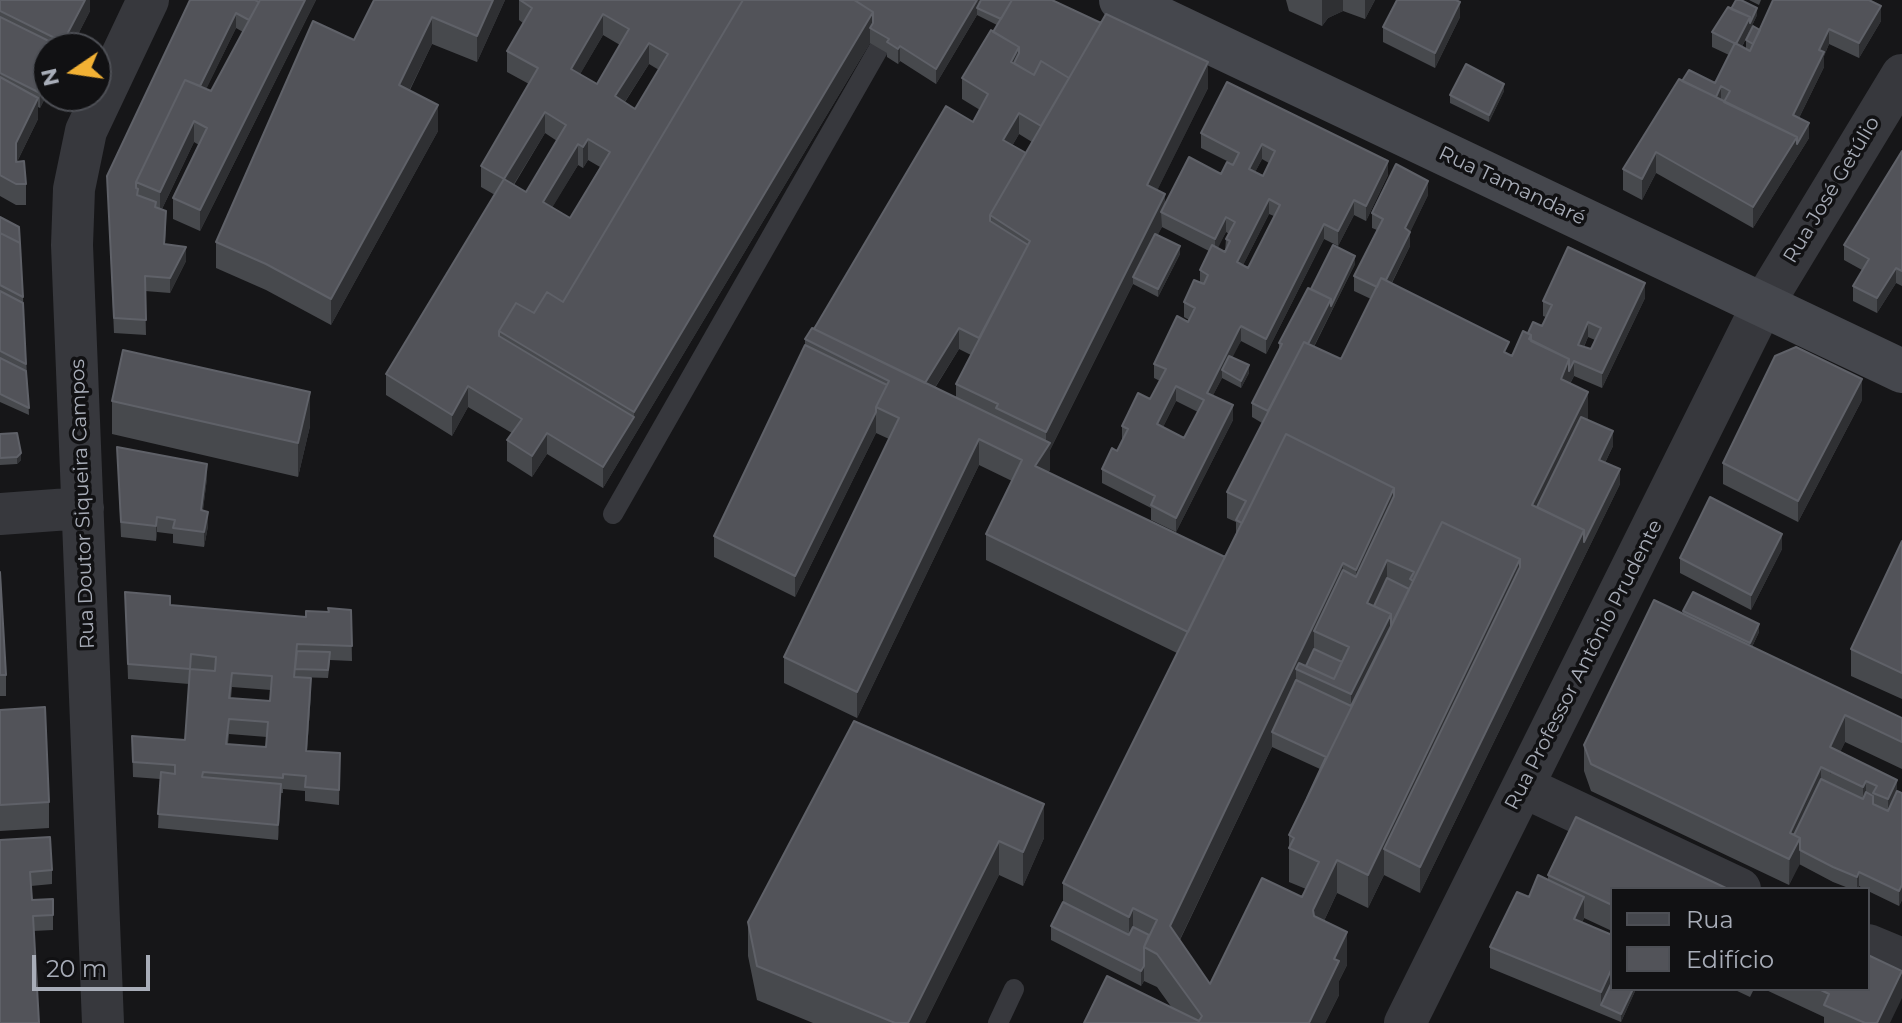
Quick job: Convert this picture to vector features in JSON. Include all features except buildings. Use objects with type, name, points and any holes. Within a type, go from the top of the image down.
[{"type":"street","name":"Rua Doutor Siqueira Campos","points":[[103,1023],[72,245],[74,189],[86,131],[148,0]]},
{"type":"street","name":"Rua Tamandaré","points":[[1121,0],[1902,371]]},
{"type":"street","name":"Rua José Getúlio","points":[[1762,306],[1902,75]]},
{"type":"street","name":"Rua Professor Antônio Prudente","points":[[1405,1023],[1459,909],[1524,787],[1762,306]]},
{"type":"street","points":[[0,514],[83,508]]},
{"type":"street","points":[[1524,787],[1736,887]]},
{"type":"street","points":[[1870,946],[1902,959]]},
{"type":"lane","points":[[613,514],[879,48]]},
{"type":"lane","points":[[998,1023],[1014,989]]}]
